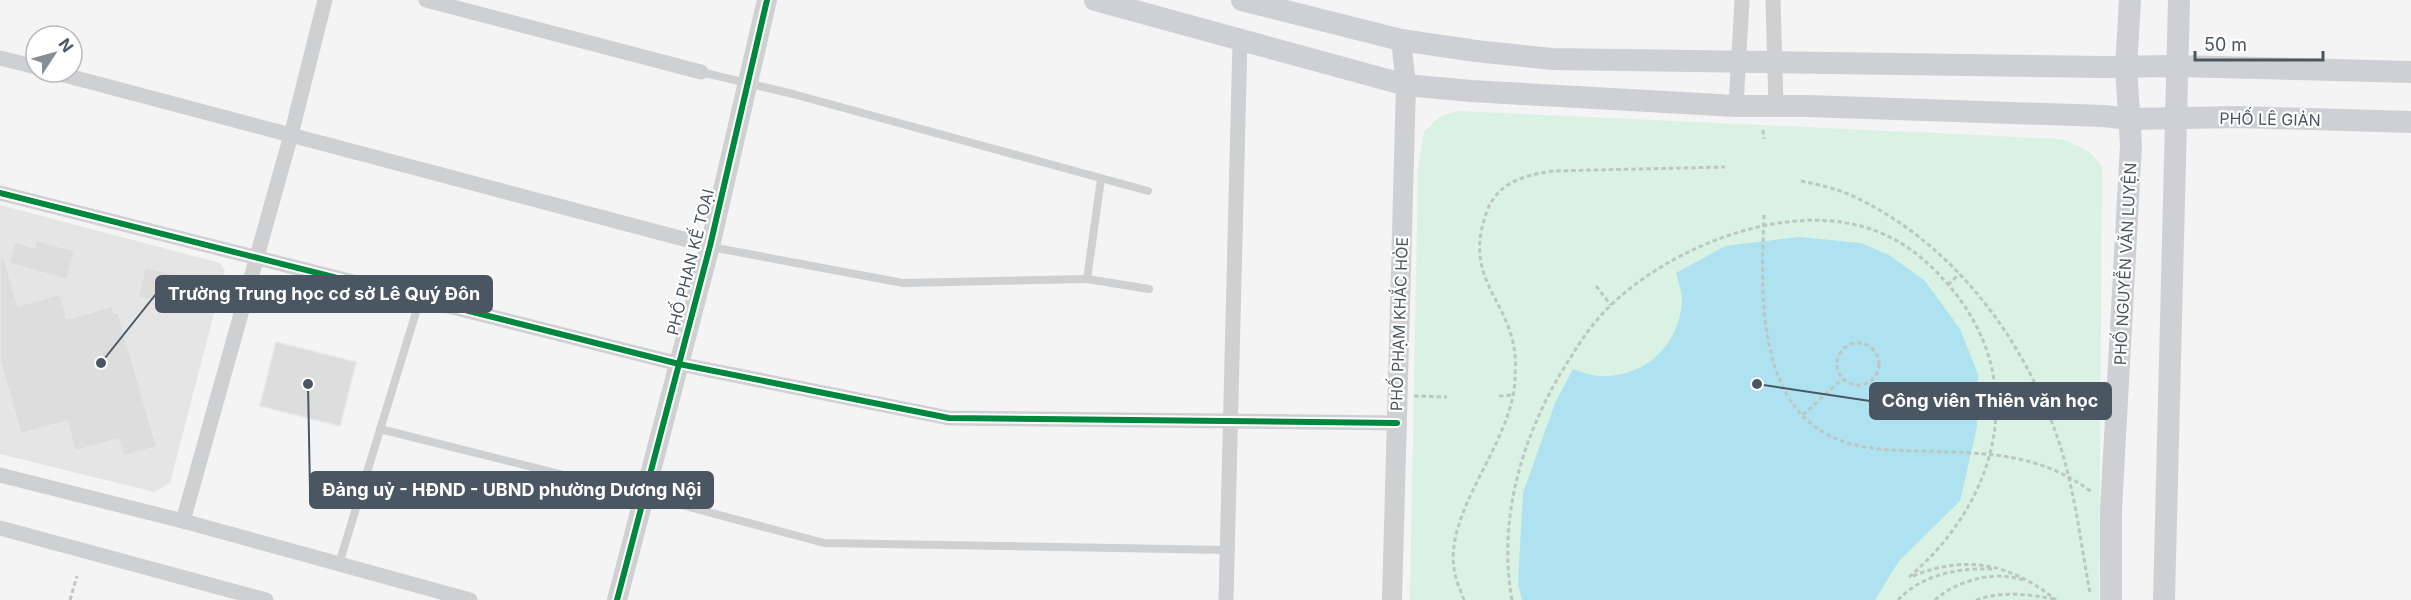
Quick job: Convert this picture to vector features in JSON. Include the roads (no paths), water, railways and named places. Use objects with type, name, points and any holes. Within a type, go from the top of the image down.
[{"type":"main road","name":"PHỐ LÊ GIẢN","points":[[1095,0],[1406,84],[1471,91],[1736,106],[2104,116],[2129,119],[2239,117],[2411,122]]},
{"type":"main road","points":[[1242,0],[1401,40],[1552,59],[2177,66],[2411,72]]},
{"type":"main road","name":"PHỐ NGUYỄN VĂN LUYỆN","points":[[2111,600],[2111,510],[2131,145],[2126,67],[2130,0]]},
{"type":"main road","points":[[2164,600],[2179,0]]},
{"type":"street","points":[[183,521],[291,135],[325,0]]},
{"type":"street","points":[[426,0],[701,72]]},
{"type":"street","name":"PHỐ PHAN KẾ TOẠI","points":[[617,600],[710,246],[767,0]]},
{"type":"street","points":[[1736,106],[1742,0]]},
{"type":"street","points":[[1773,0],[1776,106]]},
{"type":"street","points":[[1226,600],[1240,40]]},
{"type":"street","name":"PHỐ PHẠM KHẮC HÒE","points":[[1392,600],[1406,84],[1401,40]]},
{"type":"street","points":[[0,58],[24,65]]},
{"type":"street","points":[[84,80],[710,246]]},
{"type":"street","points":[[0,193],[679,364],[949,418],[1397,423]]},
{"type":"street","points":[[0,475],[183,521],[470,600]]},
{"type":"street","points":[[0,528],[266,600]]},
{"type":"lane","points":[[701,72],[747,82],[1148,191]]},
{"type":"lane","points":[[1087,279],[1101,179]]},
{"type":"lane","points":[[710,246],[903,284],[1087,279],[1149,289]]},
{"type":"lane","points":[[339,564],[420,299]]},
{"type":"lane","points":[[381,429],[645,495],[824,543],[1227,550]]},
{"type":"water","points":[[1799,237],[1861,243],[1889,255],[1925,281],[1960,329],[1978,374],[1977,427],[1960,501],[1899,561],[1875,600],[1522,600],[1518,584],[1523,493],[1555,403],[1573,369],[1597,376],[1616,375],[1645,365],[1657,356],[1675,331],[1682,300],[1676,273],[1725,246]]},
{"type":"place","name":"Trường Trung học cơ sở Lê Quý Đôn","points":[[101,363]]},
{"type":"place","name":"Đảng uỷ - HĐND - UBND phường Dương Nội","points":[[308,384]]},
{"type":"place","name":"Công viên Thiên văn học","points":[[1757,384]]}]
